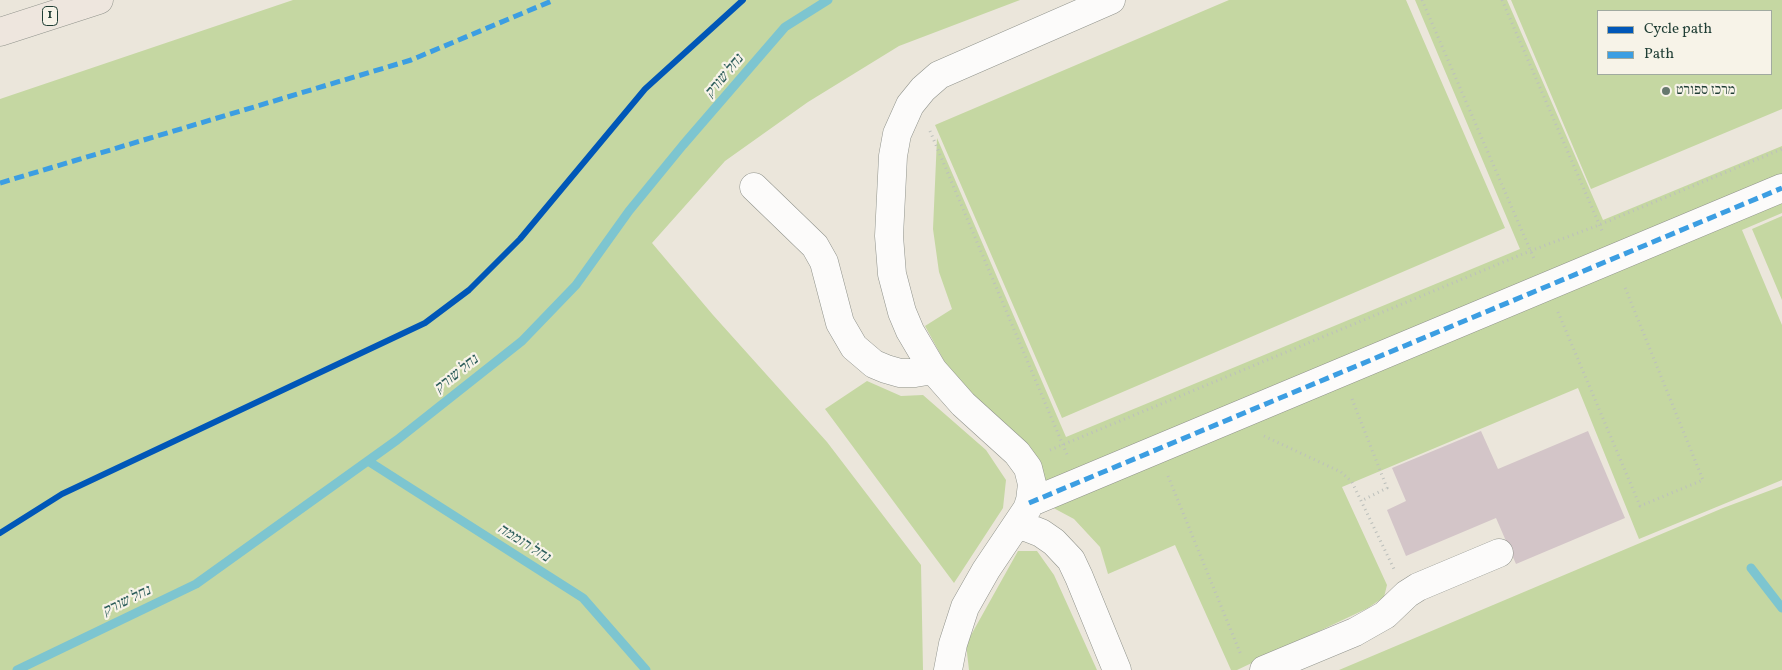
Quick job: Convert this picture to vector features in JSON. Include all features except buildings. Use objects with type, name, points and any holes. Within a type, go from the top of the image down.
[{"type":"highway","name":"1","points":[[0,32],[99,0]]},
{"type":"street","points":[[948,670],[953,644],[965,607],[1023,514],[1032,484],[1024,461],[964,404],[933,370],[910,331],[902,312],[892,274],[890,255],[889,218],[893,156],[901,124],[910,105],[930,82],[949,70],[1110,0]]},
{"type":"street","points":[[754,187],[807,236],[815,246],[824,262],[840,323],[854,347],[874,364],[886,369],[900,373],[933,370]]},
{"type":"street","points":[[1023,514],[1079,483],[1782,188]]},
{"type":"street","points":[[1023,514],[1071,560],[1080,577],[1117,670]]},
{"type":"street","points":[[1254,665],[1355,632],[1385,615],[1407,594],[1418,587],[1499,553]]},
{"type":"path","points":[[916,97],[1079,483]]},
{"type":"path","points":[[1024,461],[1530,251],[1599,225],[1782,149]]},
{"type":"path","points":[[1342,372],[1387,488],[1361,501]]},
{"type":"path","points":[[1230,419],[1341,472],[1352,482],[1407,594]]},
{"type":"path","points":[[1157,450],[1254,665]]},
{"type":"green space","points":[[293,0],[1020,0],[899,46],[808,102],[725,161],[652,243],[713,315],[827,442],[921,565],[923,670],[0,670],[0,99]]},
{"type":"green space","points":[[1229,0],[1406,0],[1505,228],[1062,418],[935,125]]},
{"type":"green space","points":[[1415,0],[1507,0],[1603,220],[1782,146],[1782,213],[1742,230],[1782,325],[1782,480],[1639,539],[1578,388],[1342,487],[1387,585],[1384,597],[1368,608],[1237,670],[1231,670],[1175,545],[1108,574],[1100,547],[1074,519],[1046,504],[948,368],[925,326],[952,309],[939,272],[933,229],[937,138],[1066,437],[1520,249]]},
{"type":"green space","name":"מרכז ספורט","points":[[1511,0],[1782,0],[1782,109],[1591,189]]},
{"type":"green space","points":[[1782,216],[1782,300],[1752,229]]},
{"type":"green space","points":[[867,381],[901,396],[923,395],[986,450],[1006,480],[1003,508],[954,583],[825,409]]},
{"type":"green space","points":[[1782,486],[1782,670],[1339,670],[1723,508]]},
{"type":"green space","points":[[1018,551],[1037,551],[1054,575],[1097,670],[969,670],[966,644]]},
{"type":"waterway","name":"נחל שורק","points":[[17,670],[196,584],[397,440],[522,341],[576,285],[629,211],[785,27],[828,0]]},
{"type":"waterway","name":"נחל רוממה","points":[[368,461],[583,598],[646,670]]},
{"type":"waterway","points":[[1751,568],[1782,608]]},
{"type":"marked path","points":[[0,183],[411,60],[554,0]]},
{"type":"marked path","points":[[1029,503],[1782,188]]},
{"type":"cycle path","points":[[0,533],[62,494],[425,323],[469,290],[520,239],[645,89],[743,0]]},
{"type":"place","name":"מרכז ספורט","points":[[1666,91]]}]
